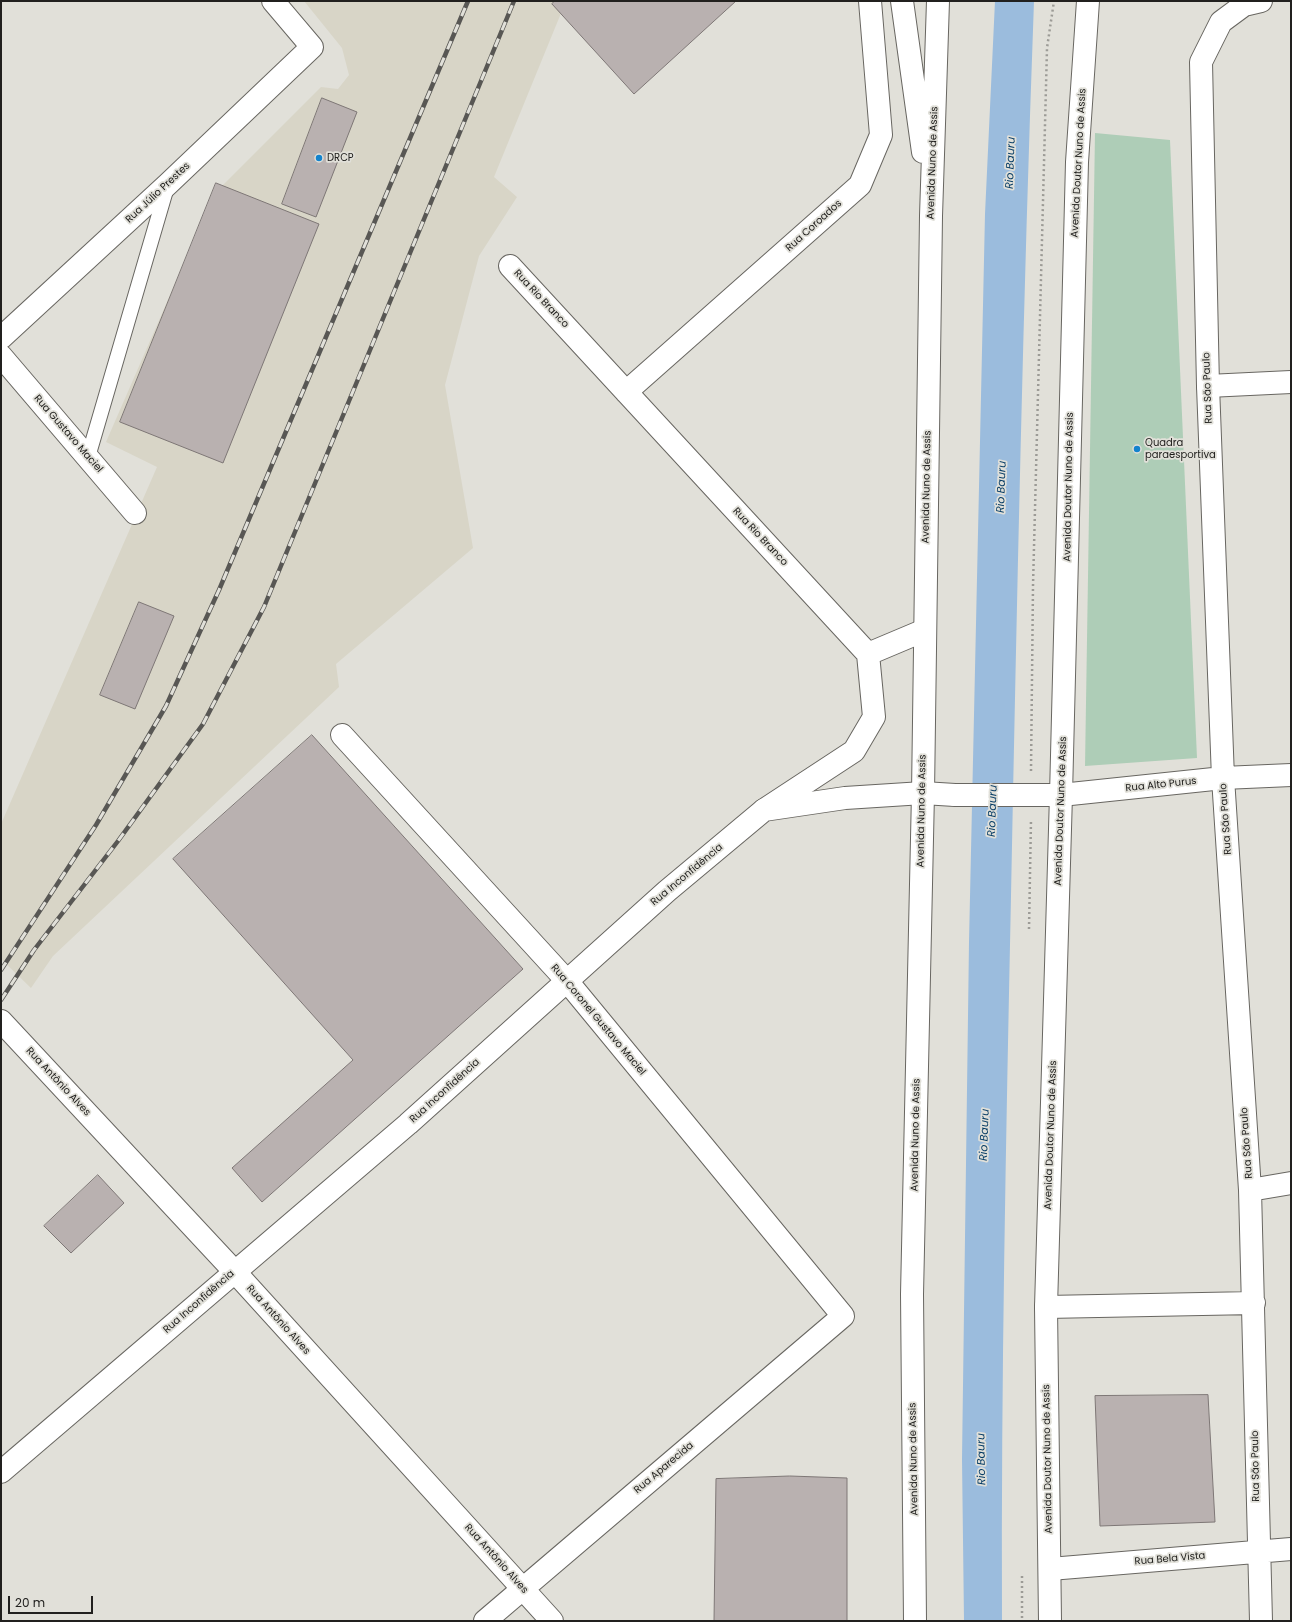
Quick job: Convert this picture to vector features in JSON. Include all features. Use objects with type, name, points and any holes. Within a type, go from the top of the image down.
[{"type":"street","name":"Rua Júlio Prestes","points":[[1,338],[168,184],[312,47],[273,1]]},
{"type":"street","name":"Rua Coroados","points":[[626,392],[860,185],[881,136],[870,1]]},
{"type":"street","points":[[902,1],[931,216]]},
{"type":"street","name":"Avenida Nuno de Assis","points":[[915,1621],[912,1294],[923,793],[931,216],[938,1]]},
{"type":"street","name":"Avenida Doutor Nuno de Assis","points":[[1050,1621],[1046,1307],[1077,162],[1088,1]]},
{"type":"street","name":"Rua São Paulo","points":[[1261,1],[1244,5],[1221,22],[1201,62],[1208,386],[1223,778],[1250,1190],[1254,1303],[1258,1552],[1261,1621]]},
{"type":"street","name":"Rua Rio Branco","points":[[510,266],[868,654]]},
{"type":"street","name":"Rua Gustavo Maciel","points":[[1,356],[135,513]]},
{"type":"street","points":[[1208,386],[1291,382]]},
{"type":"street","points":[[764,810],[854,751],[874,717],[868,654],[925,630]]},
{"type":"street","name":"Rua Coronel Gustavo Maciel","points":[[342,735],[567,981],[843,1316]]},
{"type":"street","name":"Rua Alto Purus","points":[[923,793],[955,795],[1061,795],[1223,778],[1291,775]]},
{"type":"street","points":[[764,810],[845,798],[923,793]]},
{"type":"street","name":"Rua Inconfidência","points":[[1,1472],[408,1124],[667,891],[764,810]]},
{"type":"street","name":"Rua Antônio Alves","points":[[1,1021],[235,1272],[552,1621]]},
{"type":"street","points":[[1250,1190],[1291,1183]]},
{"type":"street","points":[[1046,1307],[1254,1303]]},
{"type":"street","name":"Rua Aparecida","points":[[485,1621],[843,1316]]},
{"type":"street","name":"Rua Bela Vista","points":[[1050,1569],[1291,1549]]},
{"type":"lane","points":[[88,457],[168,184]]},
{"type":"shaded area","points":[[304,1],[566,1],[494,177],[517,197],[479,256],[445,385],[473,548],[336,664],[339,687],[53,956],[31,988],[1,959],[1,824],[157,467],[106,442],[214,194],[321,87],[338,89],[349,75],[342,48]]},
{"type":"green space","name":"Quadra paraesportiva","points":[[1095,133],[1170,140],[1197,758],[1085,766]]},
{"type":"water","name":"Rio Bauru","points":[[995,1],[1034,1],[1021,448],[1007,1077],[1003,1349],[1002,1621],[964,1621],[962,1459],[969,942],[985,214]]},
{"type":"building","points":[[555,1],[736,1],[634,94],[552,4]]},
{"type":"building","name":"DRCP","points":[[322,98],[357,112],[316,217],[282,204]]},
{"type":"building","points":[[216,183],[319,224],[223,463],[120,422]]},
{"type":"building","points":[[139,602],[174,616],[135,709],[100,695]]},
{"type":"building","points":[[312,735],[523,969],[262,1202],[232,1168],[353,1060],[173,859]]},
{"type":"building","points":[[98,1175],[124,1203],[71,1253],[44,1226]]},
{"type":"building","points":[[1208,1395],[1215,1522],[1100,1526],[1095,1396]]},
{"type":"building","points":[[790,1476],[847,1478],[847,1621],[714,1621],[716,1479]]},
{"type":"railway","points":[[1,970],[96,825],[166,706],[219,590],[468,1]]},
{"type":"railway","points":[[1,1000],[34,950],[118,841],[203,724],[264,607],[514,1]]},
{"type":"place","name":"DRCP","points":[[319,158]]},
{"type":"place","name":"Quadra paraesportiva","points":[[1137,449]]}]
